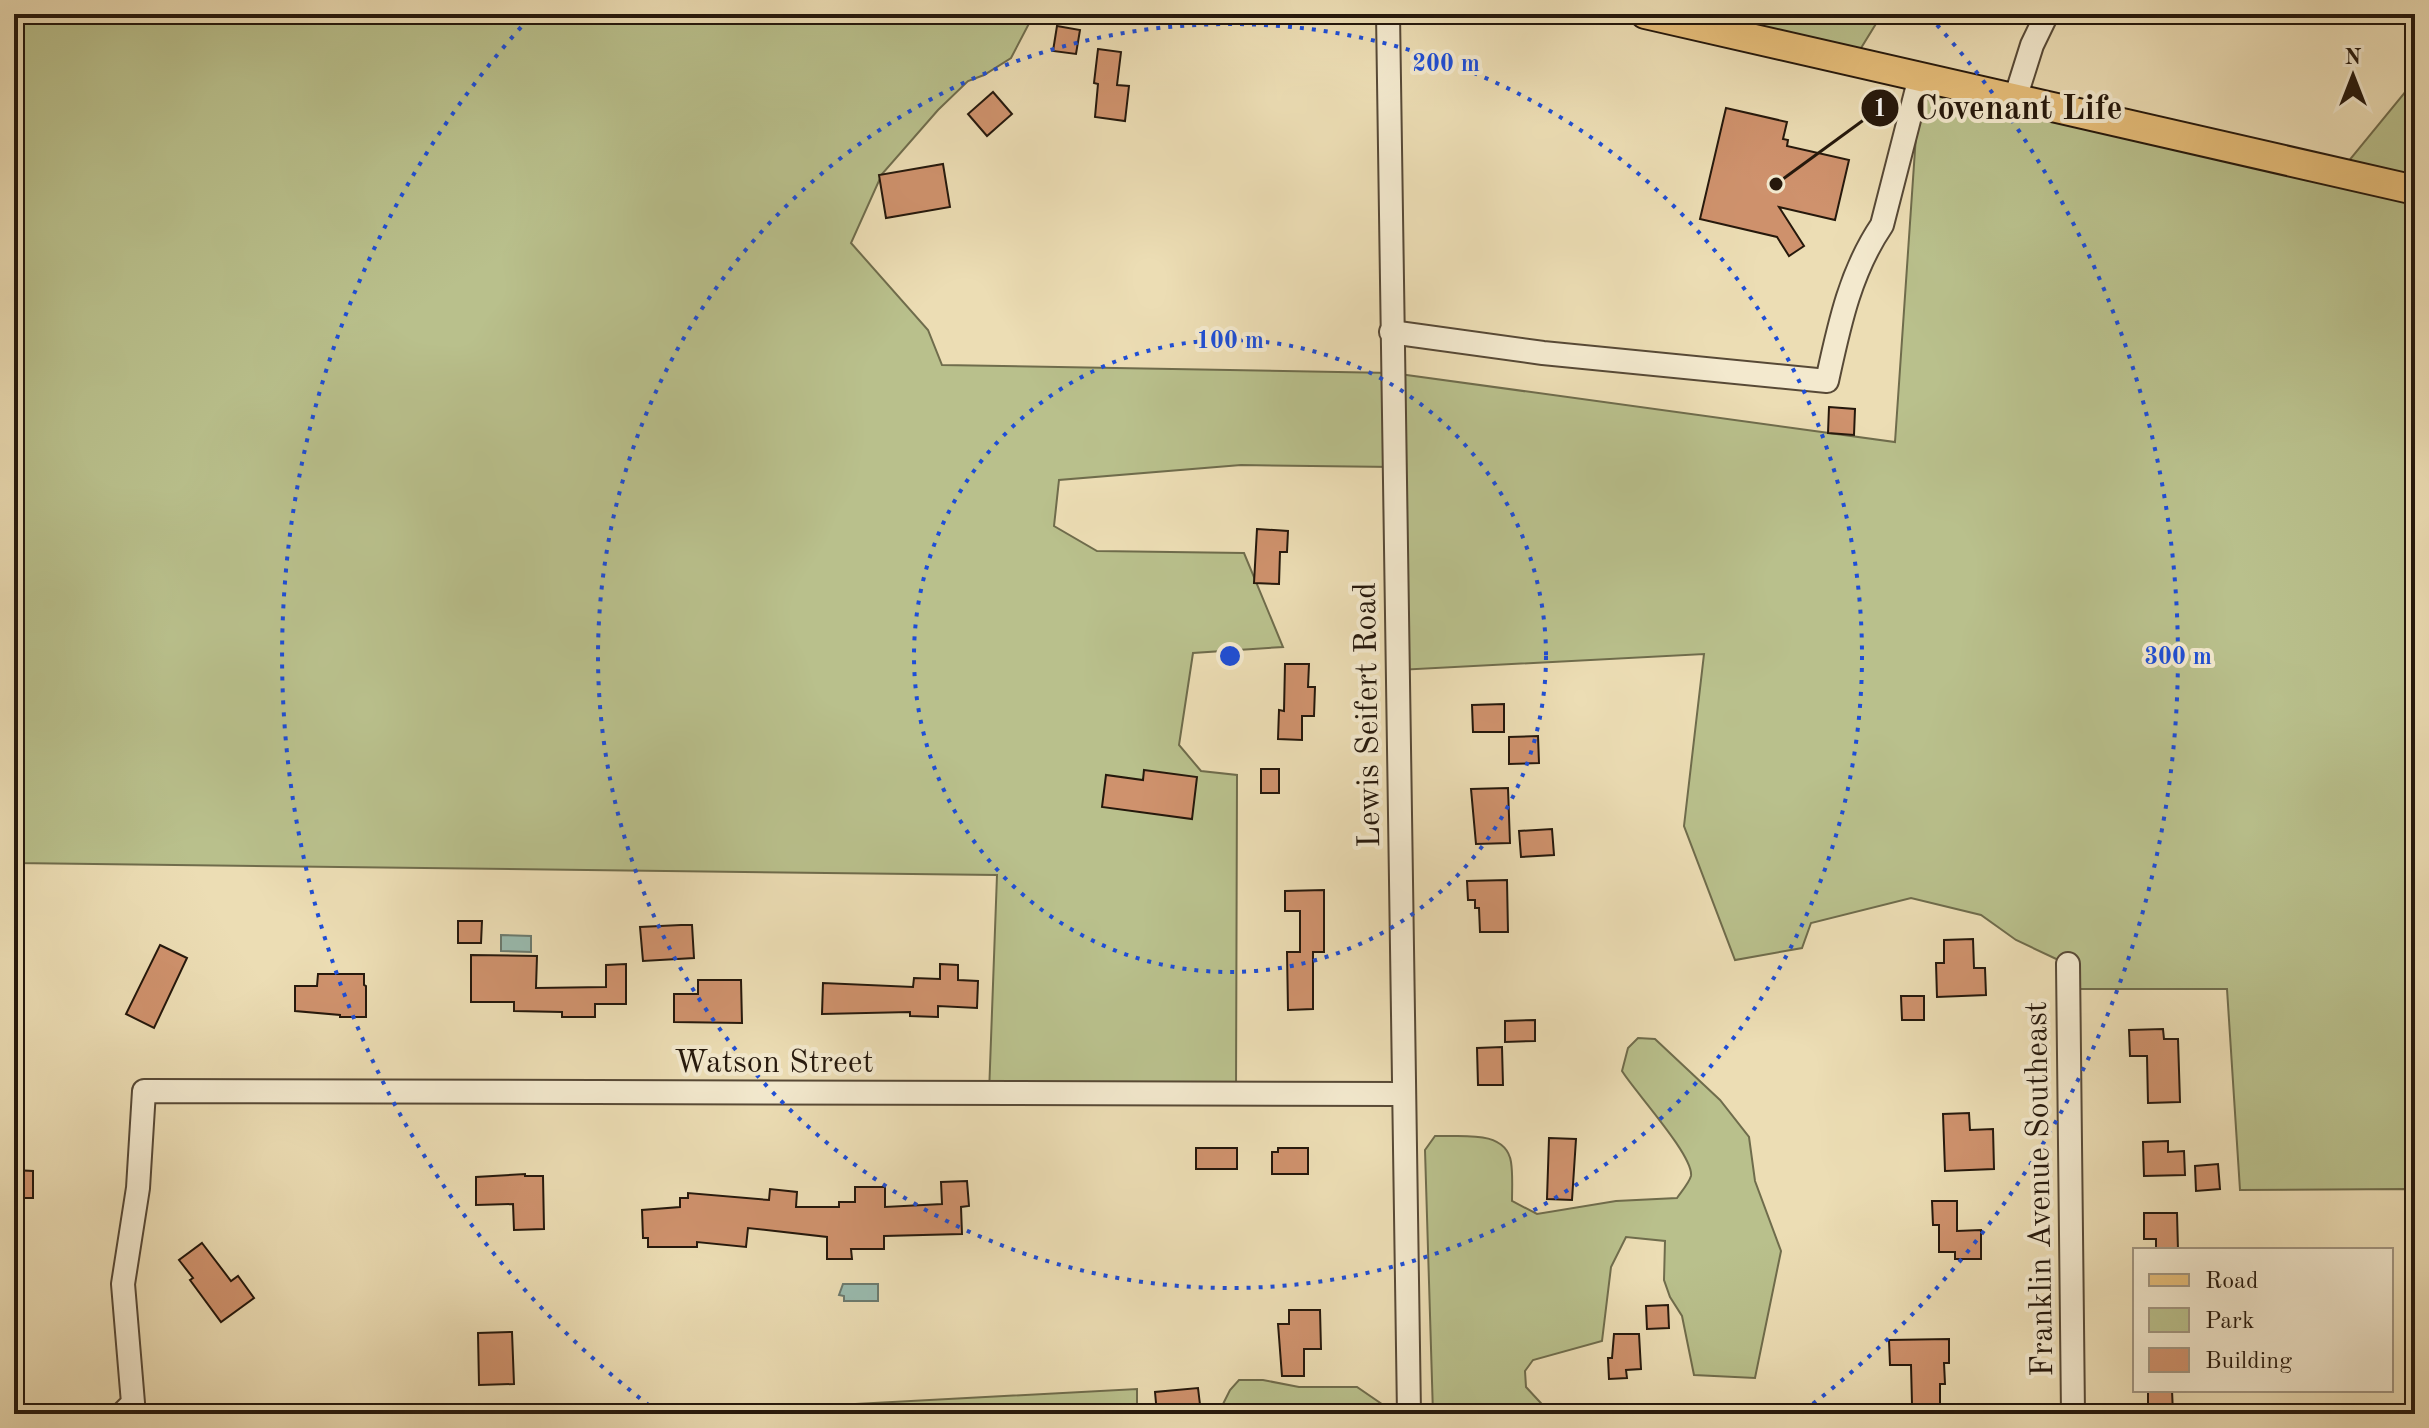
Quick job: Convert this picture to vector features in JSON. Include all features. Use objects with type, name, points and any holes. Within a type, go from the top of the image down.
[{"type":"main road","points":[[1645,14],[2415,190]]},
{"type":"street","name":"Lewis Seifert Road","points":[[1388,14],[1409,1414]]},
{"type":"street","points":[[2015,99],[2032,45],[2047,14]]},
{"type":"street","points":[[1391,332],[1543,353],[1827,381],[1847,299],[1868,245],[1882,225],[1920,77]]},
{"type":"street","name":"Franklin Avenue Southeast","points":[[2068,964],[2073,1414]]},
{"type":"street","name":"Watson Street","points":[[122,1414],[133,1403],[123,1284],[138,1188],[144,1091],[1403,1094]]},
{"type":"green space","points":[[14,14],[1034,14],[1011,58],[968,81],[882,174],[851,243],[928,330],[942,365],[1392,373],[1895,442],[1920,77],[2339,173],[2415,80],[2415,1414],[2410,1414],[2407,1189],[2240,1190],[2227,989],[2068,989],[2067,964],[2016,940],[1981,915],[1911,898],[1811,923],[1802,948],[1735,960],[1684,826],[1704,654],[1398,670],[1394,467],[1241,465],[1059,480],[1054,526],[1097,551],[1244,553],[1283,647],[1193,653],[1179,745],[1201,771],[1237,775],[1236,1094],[989,1094],[997,875],[14,863]]},
{"type":"green space","points":[[1645,14],[1882,14],[1853,61]]},
{"type":"green space","points":[[1638,1038],[1655,1039],[1720,1100],[1749,1137],[1755,1181],[1781,1251],[1755,1378],[1694,1375],[1682,1316],[1664,1280],[1665,1241],[1626,1237],[1611,1267],[1602,1341],[1533,1360],[1525,1371],[1526,1387],[1551,1414],[1433,1414],[1425,1150],[1435,1136],[1480,1137],[1501,1144],[1511,1162],[1512,1201],[1537,1214],[1616,1201],[1677,1198],[1690,1179],[1689,1167],[1674,1140],[1622,1071],[1628,1048]]},
{"type":"green space","points":[[1239,1380],[1263,1380],[1299,1387],[1357,1387],[1392,1414],[1218,1414],[1230,1390]]},
{"type":"green space","points":[[1137,1389],[1137,1414],[668,1414]]},
{"type":"water","points":[[501,935],[531,936],[531,952],[501,951]]},
{"type":"water","points":[[843,1284],[878,1284],[878,1301],[844,1301],[844,1296],[839,1295]]},
{"type":"building","points":[[1057,26],[1080,30],[1076,54],[1053,51]]},
{"type":"building","points":[[1098,49],[1121,52],[1117,85],[1129,86],[1125,121],[1095,117],[1098,84],[1094,83]]},
{"type":"building","points":[[993,92],[1012,114],[987,136],[968,114]]},
{"type":"building","points":[[1726,108],[1787,122],[1783,139],[1788,140],[1787,146],[1849,160],[1835,220],[1779,207],[1804,246],[1789,256],[1777,237],[1700,219]]},
{"type":"building","points":[[943,164],[950,207],[886,218],[879,175]]},
{"type":"building","points":[[1829,407],[1855,409],[1854,435],[1828,433]]},
{"type":"building","points":[[1257,529],[1288,531],[1287,552],[1280,552],[1279,584],[1254,583]]},
{"type":"building","points":[[1285,664],[1309,664],[1308,687],[1315,687],[1314,716],[1302,716],[1302,740],[1278,739],[1279,710],[1284,711]]},
{"type":"building","points":[[1504,704],[1504,732],[1473,732],[1472,705]]},
{"type":"building","points":[[1538,736],[1539,763],[1509,764],[1509,737]]},
{"type":"building","points":[[1261,769],[1279,769],[1279,793],[1261,793]]},
{"type":"building","points":[[1144,770],[1197,777],[1192,819],[1102,807],[1106,775],[1143,780]]},
{"type":"building","points":[[1508,788],[1510,843],[1476,844],[1471,789]]},
{"type":"building","points":[[1552,829],[1554,855],[1521,857],[1519,831]]},
{"type":"building","points":[[1507,880],[1508,932],[1480,932],[1479,908],[1475,908],[1475,900],[1468,900],[1467,881]]},
{"type":"building","points":[[1324,890],[1324,952],[1313,952],[1313,1009],[1288,1010],[1287,952],[1300,952],[1300,911],[1285,911],[1285,891]]},
{"type":"building","points":[[458,921],[482,921],[481,943],[458,943]]},
{"type":"building","points":[[692,925],[694,958],[643,961],[640,927]]},
{"type":"building","points":[[1973,939],[1974,968],[1985,968],[1986,995],[1937,997],[1936,963],[1944,963],[1944,940]]},
{"type":"building","points":[[160,945],[187,958],[154,1028],[126,1014]]},
{"type":"building","points":[[471,955],[537,956],[536,988],[606,987],[606,965],[626,964],[626,1004],[595,1004],[595,1017],[562,1017],[562,1012],[514,1011],[514,1002],[471,1002]]},
{"type":"building","points":[[940,964],[958,965],[958,980],[978,981],[977,1008],[938,1006],[938,1017],[910,1016],[910,1012],[822,1014],[823,983],[913,987],[914,978],[940,979]]},
{"type":"building","points":[[318,974],[364,974],[366,1017],[295,1011],[295,986],[317,986]]},
{"type":"building","points":[[698,980],[741,980],[742,1023],[674,1022],[674,994],[698,994]]},
{"type":"building","points":[[1901,996],[1924,996],[1924,1020],[1902,1020]]},
{"type":"building","points":[[1535,1020],[1535,1041],[1505,1042],[1505,1021]]},
{"type":"building","points":[[2163,1029],[2164,1039],[2178,1039],[2180,1102],[2148,1103],[2147,1056],[2130,1056],[2129,1030]]},
{"type":"building","points":[[1502,1047],[1503,1085],[1478,1085],[1477,1048]]},
{"type":"building","points":[[1969,1113],[1970,1130],[1993,1129],[1994,1169],[1945,1171],[1943,1114]]},
{"type":"building","points":[[1549,1138],[1576,1139],[1572,1200],[1547,1199]]},
{"type":"building","points":[[2168,1141],[2168,1152],[2184,1151],[2185,1175],[2144,1176],[2143,1142]]},
{"type":"building","points":[[1196,1148],[1237,1148],[1237,1169],[1196,1169]]},
{"type":"building","points":[[1278,1148],[1308,1148],[1308,1174],[1272,1174],[1272,1152],[1278,1152]]},
{"type":"building","points":[[2218,1164],[2220,1189],[2196,1191],[2195,1166]]},
{"type":"building","points":[[14,1170],[33,1171],[33,1198],[14,1198]]},
{"type":"building","points":[[543,1176],[544,1229],[514,1230],[513,1204],[476,1205],[476,1177]]},
{"type":"building","points":[[967,1181],[969,1206],[961,1207],[962,1234],[884,1236],[884,1249],[851,1249],[852,1259],[827,1259],[827,1237],[748,1228],[746,1247],[697,1242],[697,1247],[648,1247],[648,1238],[643,1238],[642,1210],[680,1207],[680,1198],[688,1198],[688,1193],[769,1200],[770,1189],[797,1192],[796,1207],[839,1207],[839,1202],[855,1202],[855,1187],[885,1187],[885,1207],[942,1204],[941,1182]]},
{"type":"building","points":[[1932,1201],[1957,1201],[1957,1231],[1981,1230],[1981,1259],[1955,1259],[1955,1252],[1939,1252],[1939,1225],[1933,1225]]},
{"type":"building","points":[[2144,1213],[2177,1213],[2178,1248],[2156,1248],[2156,1239],[2144,1239]]},
{"type":"building","points":[[202,1243],[231,1281],[238,1276],[254,1298],[221,1322],[179,1260]]},
{"type":"building","points":[[1668,1305],[1669,1328],[1647,1329],[1646,1306]]},
{"type":"building","points":[[1289,1310],[1320,1310],[1321,1349],[1304,1349],[1304,1376],[1282,1376],[1278,1324],[1289,1324]]},
{"type":"building","points":[[512,1332],[514,1384],[479,1385],[478,1333]]},
{"type":"building","points":[[1614,1334],[1639,1334],[1641,1369],[1626,1370],[1627,1378],[1609,1379],[1608,1358],[1612,1358]]},
{"type":"building","points":[[1949,1339],[1949,1363],[1944,1363],[1945,1384],[1940,1384],[1940,1404],[1912,1404],[1911,1365],[1890,1365],[1889,1340]]},
{"type":"building","points":[[1198,1388],[1201,1413],[1157,1414],[1155,1392]]},
{"type":"building","points":[[2148,1392],[2172,1392],[2173,1414],[2148,1414]]},
{"type":"place","name":"Covenant Life","points":[[1776,184]]}]
